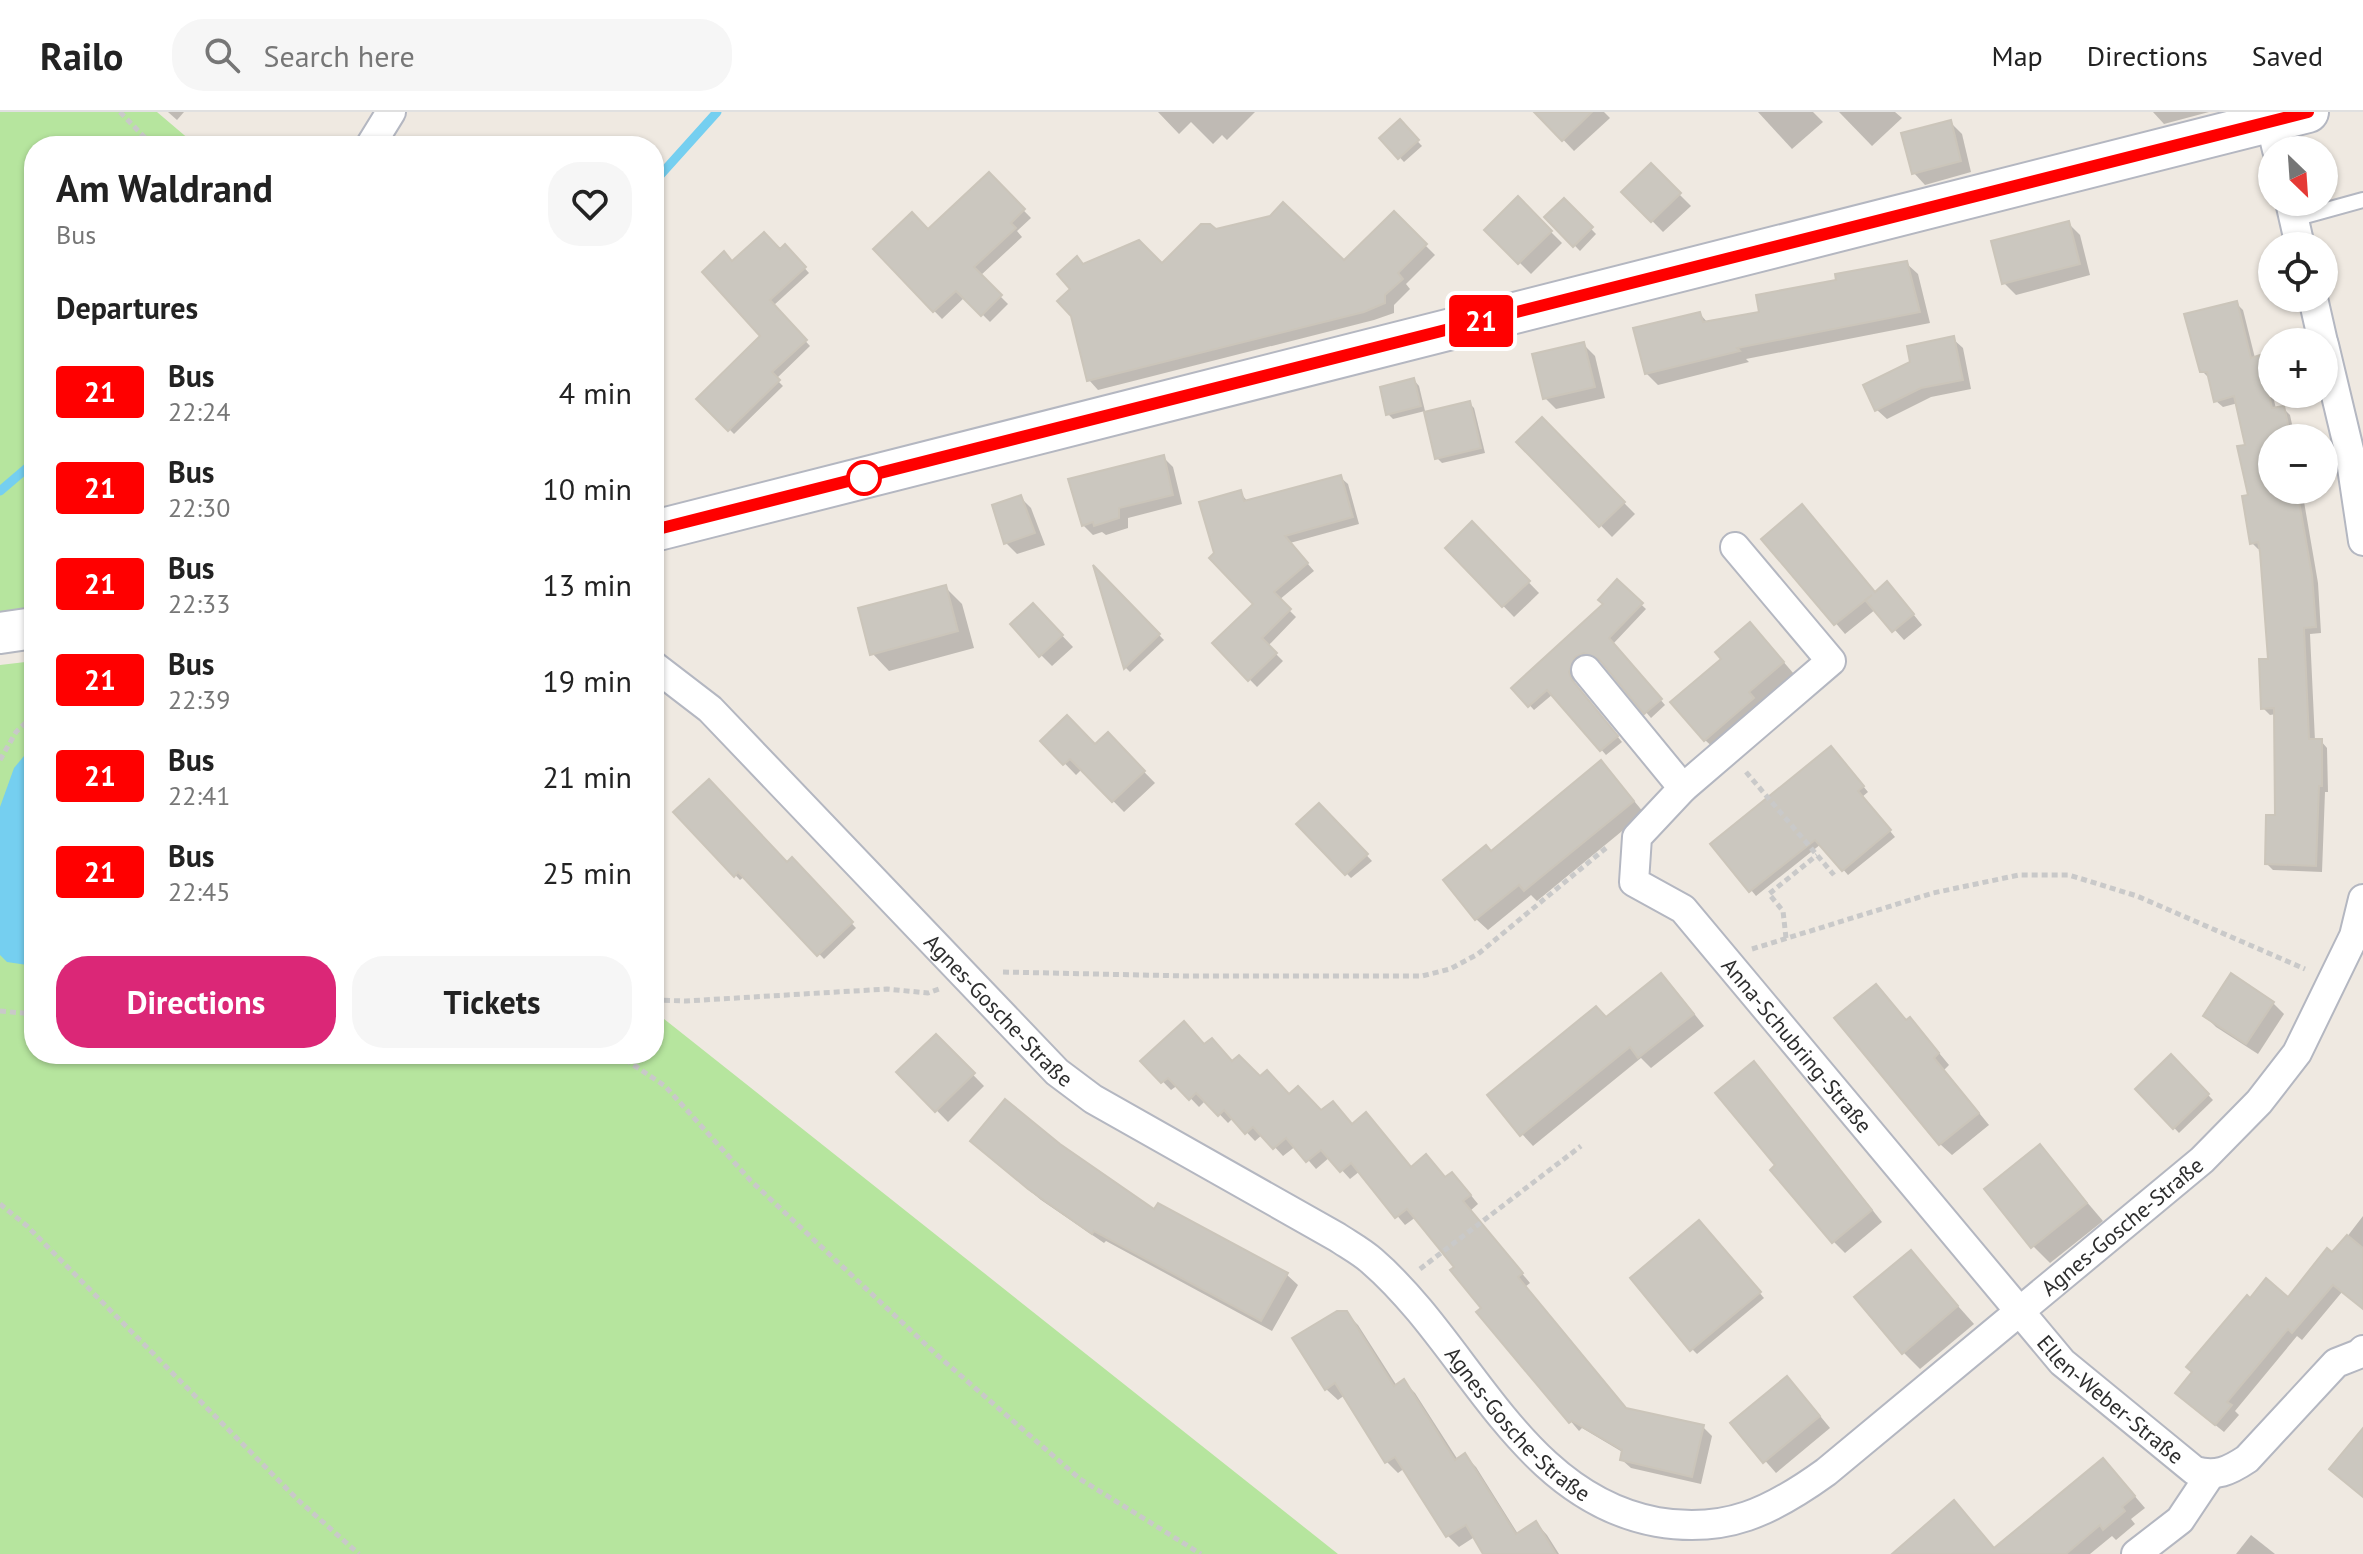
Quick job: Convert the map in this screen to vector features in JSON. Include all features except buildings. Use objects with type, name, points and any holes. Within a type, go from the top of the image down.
[{"type":"main road","points":[[664,529],[2285,128]]},
{"type":"main road","points":[[0,633],[24,629]]},
{"type":"street","points":[[376,136],[391,112]]},
{"type":"street","points":[[2338,403],[2350,454],[2363,541]]},
{"type":"street","points":[[1637,837],[1683,788],[1831,661],[1735,547]]},
{"type":"street","points":[[1586,670],[1683,788]]},
{"type":"street","name":"Agnes-Gosche-Straße","points":[[664,674],[710,709],[1057,1072],[1093,1099],[1337,1237],[1372,1261],[1397,1286],[1535,1454],[1561,1478],[1592,1499],[1620,1512],[1668,1523],[1700,1525],[1730,1522],[1764,1512],[1795,1494],[1826,1472],[2202,1160],[2259,1102],[2297,1053],[2354,936],[2363,899]]},
{"type":"street","name":"Anna-Schubring-Straße","points":[[1637,837],[1634,882],[1683,909],[2020,1311]]},
{"type":"street","name":"Ellen-Weber-Straße","points":[[2020,1311],[2062,1362],[2195,1471],[2210,1475]]},
{"type":"street","points":[[2136,1554],[2180,1520],[2210,1475],[2230,1471],[2247,1459],[2336,1363],[2362,1353]]},
{"type":"lane","points":[[2295,222],[2363,200]]},
{"type":"path","points":[[120,112],[143,136]]},
{"type":"path","points":[[0,760],[16,732],[24,724]]},
{"type":"path","points":[[1728,750],[1834,875]]},
{"type":"path","points":[[664,1000],[887,989],[928,993],[965,978],[995,972],[1422,976],[1450,969],[1478,954],[1619,837],[1637,837]]},
{"type":"path","points":[[1786,939],[1783,911],[1769,894],[1817,855]]},
{"type":"path","points":[[1724,958],[1933,893],[2019,875],[2069,875],[2137,896],[2331,980]]},
{"type":"path","points":[[0,1011],[24,1013]]},
{"type":"path","points":[[632,1064],[665,1086],[751,1181],[937,1355],[1068,1469],[1201,1554]]},
{"type":"path","points":[[1397,1286],[1581,1146]]},
{"type":"path","points":[[0,1204],[27,1226],[298,1500],[359,1554]]},
{"type":"green space","points":[[0,112],[157,112],[185,136],[24,136],[24,610],[0,614]]},
{"type":"green space","points":[[24,662],[24,1064],[664,1064],[664,1019],[1338,1554],[0,1554],[0,665]]},
{"type":"water","points":[[24,756],[24,965],[7,962],[0,955],[0,807],[14,768]]},
{"type":"waterway","points":[[664,171],[717,112]]},
{"type":"waterway","points":[[0,491],[24,471]]},
{"type":"bus line","name":"21","points":[[664,527],[2308,112]]}]
